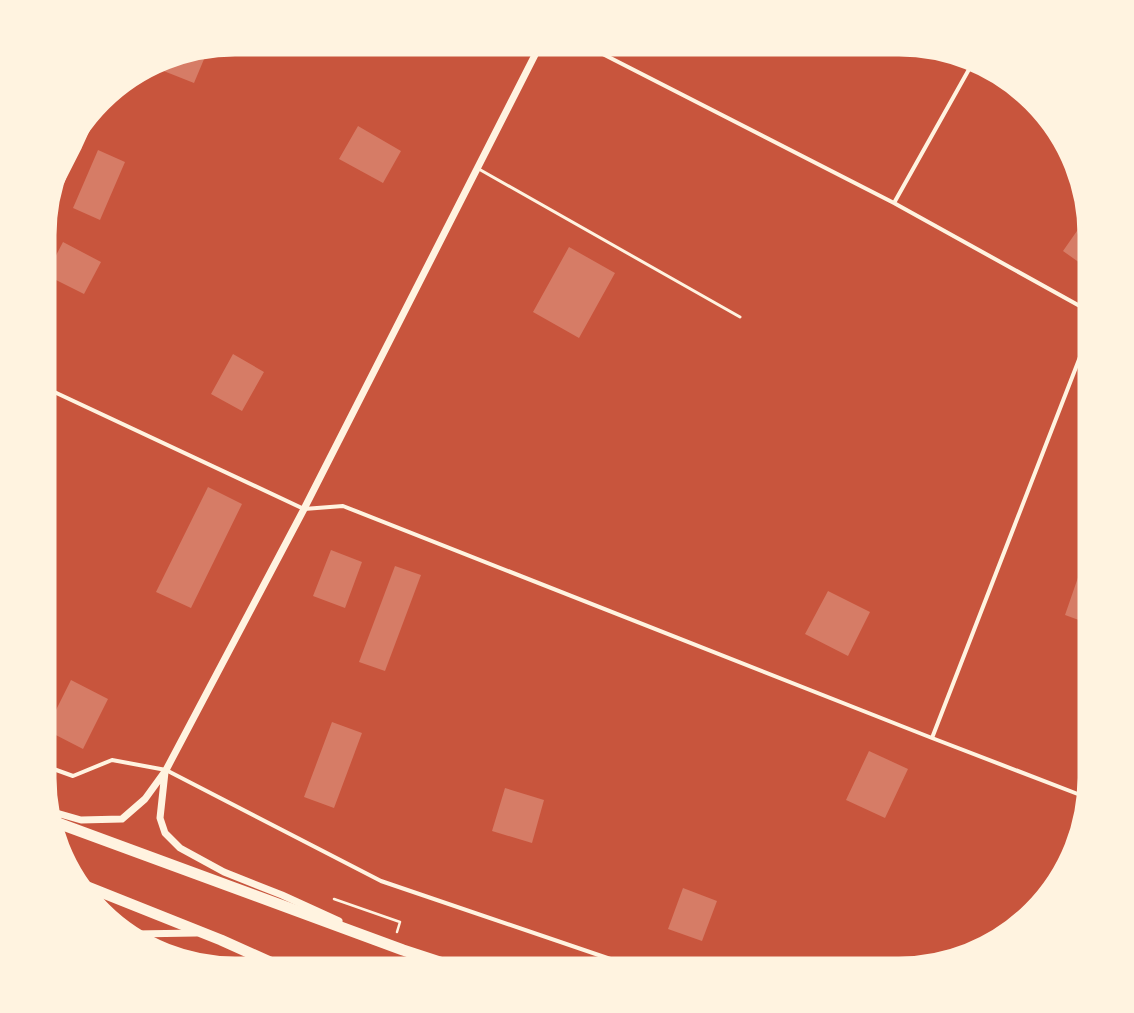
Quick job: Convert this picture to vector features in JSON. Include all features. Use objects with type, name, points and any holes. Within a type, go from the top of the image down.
[{"type":"highway","points":[[60,824],[431,959]]},
{"type":"highway","points":[[91,888],[221,940],[263,959]]},
{"type":"street","points":[[57,813],[82,820],[122,819],[145,799],[166,770],[304,509],[535,54]]},
{"type":"street","points":[[603,54],[894,203],[1080,306]]},
{"type":"street","points":[[894,203],[969,69]]},
{"type":"street","points":[[64,178],[88,130]]},
{"type":"street","points":[[932,738],[1080,357]]},
{"type":"street","points":[[54,392],[304,509],[343,506],[1079,795]]},
{"type":"street","points":[[54,769],[72,776],[112,760],[166,770],[381,881],[610,959]]},
{"type":"street","points":[[166,770],[160,818],[165,833],[180,848],[224,872],[282,895],[403,950]]},
{"type":"street","points":[[142,934],[203,933]]},
{"type":"lane","points":[[477,168],[740,317]]},
{"type":"path","points":[[334,899],[400,922]]},
{"type":"building","points":[[205,57],[194,83],[161,70],[188,60]]},
{"type":"building","points":[[358,126],[401,151],[383,183],[339,159]]},
{"type":"building","points":[[98,150],[125,162],[100,220],[73,208]]},
{"type":"building","points":[[1080,227],[1080,263],[1063,251]]},
{"type":"building","points":[[63,242],[101,262],[84,294],[54,279],[54,259]]},
{"type":"building","points":[[569,247],[615,273],[579,338],[533,312]]},
{"type":"building","points":[[233,354],[264,372],[242,411],[211,394]]},
{"type":"building","points":[[208,487],[242,504],[191,608],[156,592]]},
{"type":"building","points":[[331,550],[362,562],[345,608],[313,596]]},
{"type":"building","points":[[395,566],[421,575],[385,671],[359,662]]},
{"type":"building","points":[[1080,572],[1080,620],[1065,615]]},
{"type":"building","points":[[828,591],[870,612],[848,656],[805,634]]},
{"type":"building","points":[[71,680],[108,699],[83,749],[54,734],[54,714]]},
{"type":"building","points":[[332,722],[362,733],[334,808],[304,797]]},
{"type":"building","points":[[869,751],[908,769],[885,818],[846,800]]},
{"type":"building","points":[[505,788],[544,800],[532,843],[492,831]]},
{"type":"building","points":[[683,888],[717,901],[702,941],[668,929]]}]
